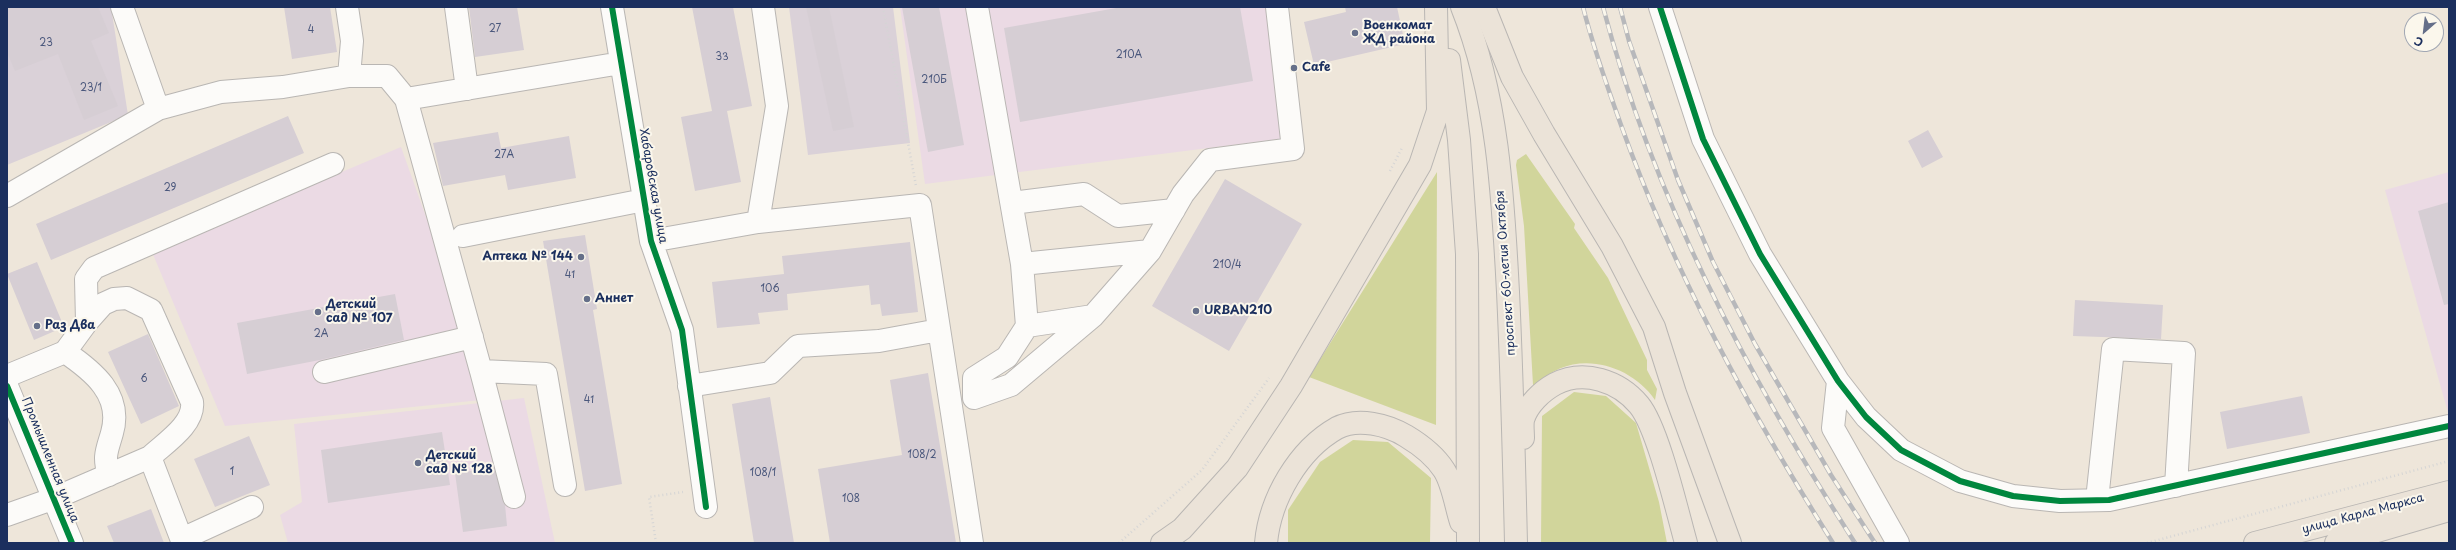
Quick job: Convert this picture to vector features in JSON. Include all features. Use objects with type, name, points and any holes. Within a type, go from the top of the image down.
[{"type":"main road","points":[[1162,543],[1182,529],[1237,468],[1291,386],[1420,165],[1438,111],[1436,7]]},
{"type":"main road","points":[[1443,7],[1459,140],[1467,254],[1468,543]]},
{"type":"main road","name":"проспект 60-летия Октября","points":[[1462,7],[1475,40],[1495,130],[1499,169],[1506,252],[1514,409],[1516,543]]},
{"type":"main road","points":[[1484,7],[1512,77],[1544,134],[1612,246],[1654,327],[1675,393],[1730,543]]},
{"type":"main road","points":[[1520,543],[1523,419],[1533,403],[1546,389],[1563,380],[1581,377],[1599,379],[1620,388],[1640,406],[1653,432],[1686,543]]},
{"type":"main road","points":[[1266,543],[1267,529],[1277,498],[1295,468],[1317,442],[1338,428],[1362,422],[1394,429],[1424,447],[1445,471],[1468,543]]},
{"type":"main road","name":"улица Карла Маркса","points":[[2255,543],[2449,492]]},
{"type":"main road","name":"улица Карла Маркса","points":[[2336,543],[2449,510]]},
{"type":"street","points":[[122,7],[158,109]]},
{"type":"street","points":[[347,7],[352,40],[349,76]]},
{"type":"street","points":[[456,7],[467,89]]},
{"type":"street","name":"Хабаровская улица","points":[[612,7],[650,241],[682,330],[704,498]]},
{"type":"street","points":[[758,222],[777,106],[763,7]]},
{"type":"street","points":[[977,7],[1022,264],[1028,326],[1007,357],[974,378],[974,398],[1011,385],[1093,316],[1150,251],[1183,194],[1210,160],[1293,149],[1277,7]]},
{"type":"street","points":[[1660,7],[1703,139],[1760,254],[1838,381],[1866,417],[1901,450],[1960,481],[2013,496],[2060,501],[2109,500],[2449,426]]},
{"type":"street","points":[[406,99],[621,63]]},
{"type":"street","points":[[7,196],[158,109],[221,92],[283,88],[349,76],[387,76],[406,99],[472,337],[514,497]]},
{"type":"street","points":[[87,322],[86,279],[94,268],[333,164]]},
{"type":"street","points":[[1012,203],[1084,194],[1118,216],[1174,210]]},
{"type":"street","points":[[463,236],[644,200]]},
{"type":"street","points":[[650,241],[758,222],[920,205],[972,543]]},
{"type":"street","points":[[1022,264],[1150,251]]},
{"type":"street","points":[[7,376],[66,352],[87,322],[103,304],[114,299],[127,298],[151,310],[192,402],[193,409],[188,421],[150,457],[55,498],[7,515]]},
{"type":"street","points":[[1028,326],[1093,316]]},
{"type":"street","points":[[689,386],[770,373],[798,346],[879,341],[939,330]]},
{"type":"street","points":[[324,372],[472,337]]},
{"type":"street","points":[[2097,500],[2113,349],[2184,353],[2176,486]]},
{"type":"street","points":[[66,352],[84,365],[102,382],[114,408],[116,418],[105,461],[109,475]]},
{"type":"street","points":[[481,371],[546,374],[565,485]]},
{"type":"street","points":[[1838,381],[1833,428],[1898,543]]},
{"type":"street","name":"Промышленная улица","points":[[7,386],[55,498],[72,543]]},
{"type":"street","points":[[150,457],[183,541],[252,507]]},
{"type":"path","points":[[883,7],[920,205]]},
{"type":"path","points":[[1390,172],[1404,144]]},
{"type":"path","points":[[1119,543],[1202,470],[1272,374]]},
{"type":"path","points":[[2147,543],[2449,460]]},
{"type":"path","points":[[656,543],[649,497],[704,498]]},
{"type":"shaded area","points":[[7,7],[111,7],[128,115],[7,165]]},
{"type":"shaded area","points":[[789,7],[893,7],[910,143],[808,155]]},
{"type":"shaded area","points":[[900,7],[1285,7],[1303,136],[925,184]]},
{"type":"shaded area","name":"Детский сад № 107","points":[[401,147],[491,399],[225,426],[152,252]]},
{"type":"shaded area","points":[[2449,172],[2449,416],[2385,190]]},
{"type":"shaded area","name":"Детский сад № 128","points":[[524,398],[555,543],[288,543],[280,515],[302,502],[294,424]]},
{"type":"green space","points":[[1526,154],[1575,224],[1574,228],[1608,278],[1647,360],[1647,370],[1657,389],[1655,400],[1644,387],[1630,376],[1599,364],[1582,363],[1566,366],[1550,373],[1537,385],[1533,385],[1524,226],[1516,165],[1517,160]]},
{"type":"green space","points":[[1437,172],[1436,425],[1309,377]]},
{"type":"green space","points":[[1574,392],[1606,396],[1636,423],[1659,502],[1667,543],[1541,543],[1542,416]]},
{"type":"green space","points":[[1353,440],[1388,442],[1431,478],[1430,543],[1288,543],[1288,510],[1320,462]]},
{"type":"building","points":[[7,7],[98,7],[109,33],[91,41],[118,106],[84,120],[58,54],[15,71],[7,52]]},
{"type":"building","points":[[284,7],[330,7],[337,52],[292,59]]},
{"type":"building","points":[[469,7],[517,7],[524,50],[475,57]]},
{"type":"building","points":[[692,7],[733,7],[752,106],[727,111],[741,182],[695,191],[681,117],[712,111]]},
{"type":"building","points":[[806,7],[829,7],[854,127],[833,131]]},
{"type":"building","points":[[902,7],[939,7],[964,145],[928,152]]},
{"type":"building","points":[[1122,7],[1240,7],[1253,81],[1020,122],[1004,28]]},
{"type":"building","name":"Военкомат ЖД района","points":[[1345,7],[1397,7],[1405,44],[1314,65],[1304,22],[1346,12]]},
{"type":"building","points":[[288,116],[304,153],[51,260],[36,224]]},
{"type":"building","points":[[1928,130],[1943,157],[1922,168],[1908,141]]},
{"type":"building","points":[[498,132],[501,148],[569,136],[576,178],[508,190],[505,175],[443,186],[433,143]]},
{"type":"building","points":[[1225,179],[1302,224],[1229,351],[1152,306]]},
{"type":"building","points":[[2449,202],[2449,304],[2444,305],[2418,211]]},
{"type":"building","points":[[585,235],[597,309],[593,310],[622,484],[585,491],[543,241]]},
{"type":"building","points":[[910,242],[918,312],[882,316],[880,304],[871,305],[869,285],[787,294],[788,310],[758,313],[760,324],[717,328],[712,282],[784,274],[782,256]]},
{"type":"building","points":[[37,262],[64,327],[34,340],[7,274]]},
{"type":"building","points":[[395,294],[404,340],[320,360],[247,374],[237,323]]},
{"type":"building","points":[[2075,300],[2163,305],[2161,339],[2073,336]]},
{"type":"building","points":[[148,334],[179,406],[141,424],[108,352]]},
{"type":"building","points":[[928,373],[956,543],[830,543],[818,469],[902,455],[890,380]]},
{"type":"building","points":[[2302,396],[2310,433],[2227,449],[2220,412]]},
{"type":"building","points":[[770,397],[794,543],[754,543],[732,404]]},
{"type":"building","points":[[442,432],[450,485],[328,503],[321,450]]},
{"type":"building","points":[[249,436],[270,485],[215,507],[194,459]]},
{"type":"building","points":[[494,468],[505,505],[507,526],[463,532],[455,473]]},
{"type":"building","points":[[151,509],[164,543],[114,543],[107,526]]},
{"type":"railway","points":[[1583,7],[1605,81],[1621,125],[1642,180],[1689,287],[1715,340],[1743,391],[1802,493],[1833,543]]},
{"type":"railway","points":[[1603,7],[1624,79],[1649,149],[1677,217],[1708,285],[1778,416],[1855,543]]},
{"type":"railway","points":[[1620,7],[1629,41],[1678,180],[1713,262],[1755,344],[1831,475],[1875,543]]},
{"type":"cycle path","points":[[612,7],[651,241],[682,330],[706,507]]},
{"type":"cycle path","points":[[1660,7],[1703,139],[1760,254],[1838,381],[1866,417],[1901,450],[1960,481],[2013,496],[2060,501],[2109,500],[2449,426]]},
{"type":"cycle path","points":[[7,386],[72,543]]},
{"type":"place","name":"Военкомат ЖД района","points":[[1355,33]]},
{"type":"place","name":"Cafe","points":[[1294,68]]},
{"type":"place","name":"Аптека № 144","points":[[581,257]]},
{"type":"place","name":"Аннет","points":[[587,299]]},
{"type":"place","name":"URBAN210","points":[[1196,311]]},
{"type":"place","name":"Детский сад № 107","points":[[318,312]]},
{"type":"place","name":"Раз Два","points":[[37,326]]},
{"type":"place","name":"Детский сад № 128","points":[[418,463]]}]
